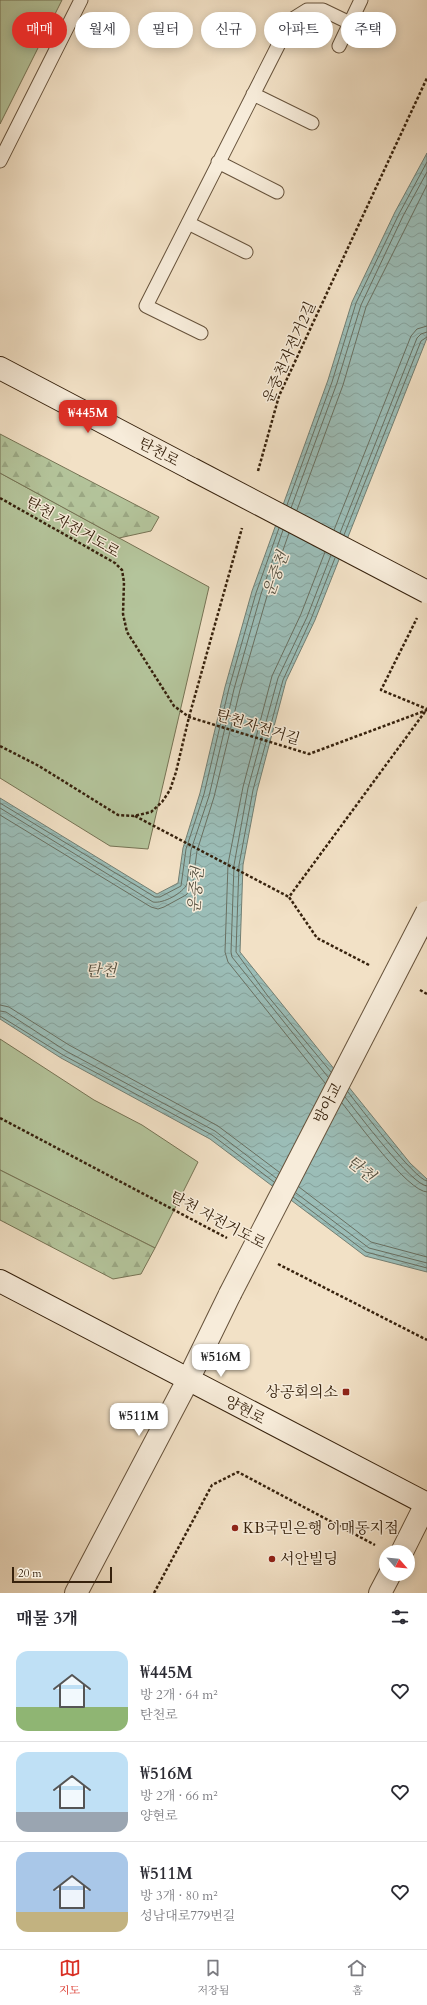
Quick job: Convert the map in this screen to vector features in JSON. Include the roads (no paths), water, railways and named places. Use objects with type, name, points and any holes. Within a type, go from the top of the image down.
[{"type":"main road","name":"탄천로","points":[[0,368],[427,592]]},
{"type":"main road","name":"방아교","points":[[76,1593],[188,1380],[230,1294],[427,912]]},
{"type":"main road","name":"양현로","points":[[0,1281],[426,1504]]},
{"type":"main road","points":[[395,1545],[426,1504]]},
{"type":"main road","points":[[380,1593],[386,1581]]},
{"type":"lane","points":[[0,161],[81,0]]},
{"type":"lane","points":[[356,12],[362,0]]},
{"type":"lane","points":[[201,333],[146,306],[291,20],[307,10],[323,10],[341,19]]},
{"type":"lane","points":[[339,46],[341,42]]},
{"type":"lane","points":[[253,94],[312,123]]},
{"type":"lane","points":[[218,162],[277,192]]},
{"type":"lane","points":[[188,223],[246,252]]},
{"type":"water","name":"탄천","points":[[427,153],[427,338],[315,620],[286,681],[257,791],[243,865],[240,952],[410,1163],[427,1179],[427,1272],[365,1256],[210,1139],[61,1058],[0,1019],[0,798],[157,894],[178,883],[183,848],[200,793],[225,687],[252,591],[328,380],[352,302],[395,212]]},
{"type":"place","name":"상공회의소","points":[[346,1392]]},
{"type":"place","name":"KB국민은행 이매동지점","points":[[235,1528]]},
{"type":"place","name":"서안빌딩","points":[[272,1559]]},
{"type":"water label","name":"운중천","points":[[276,574]]},
{"type":"water label","name":"운중천","points":[[196,890]]}]
